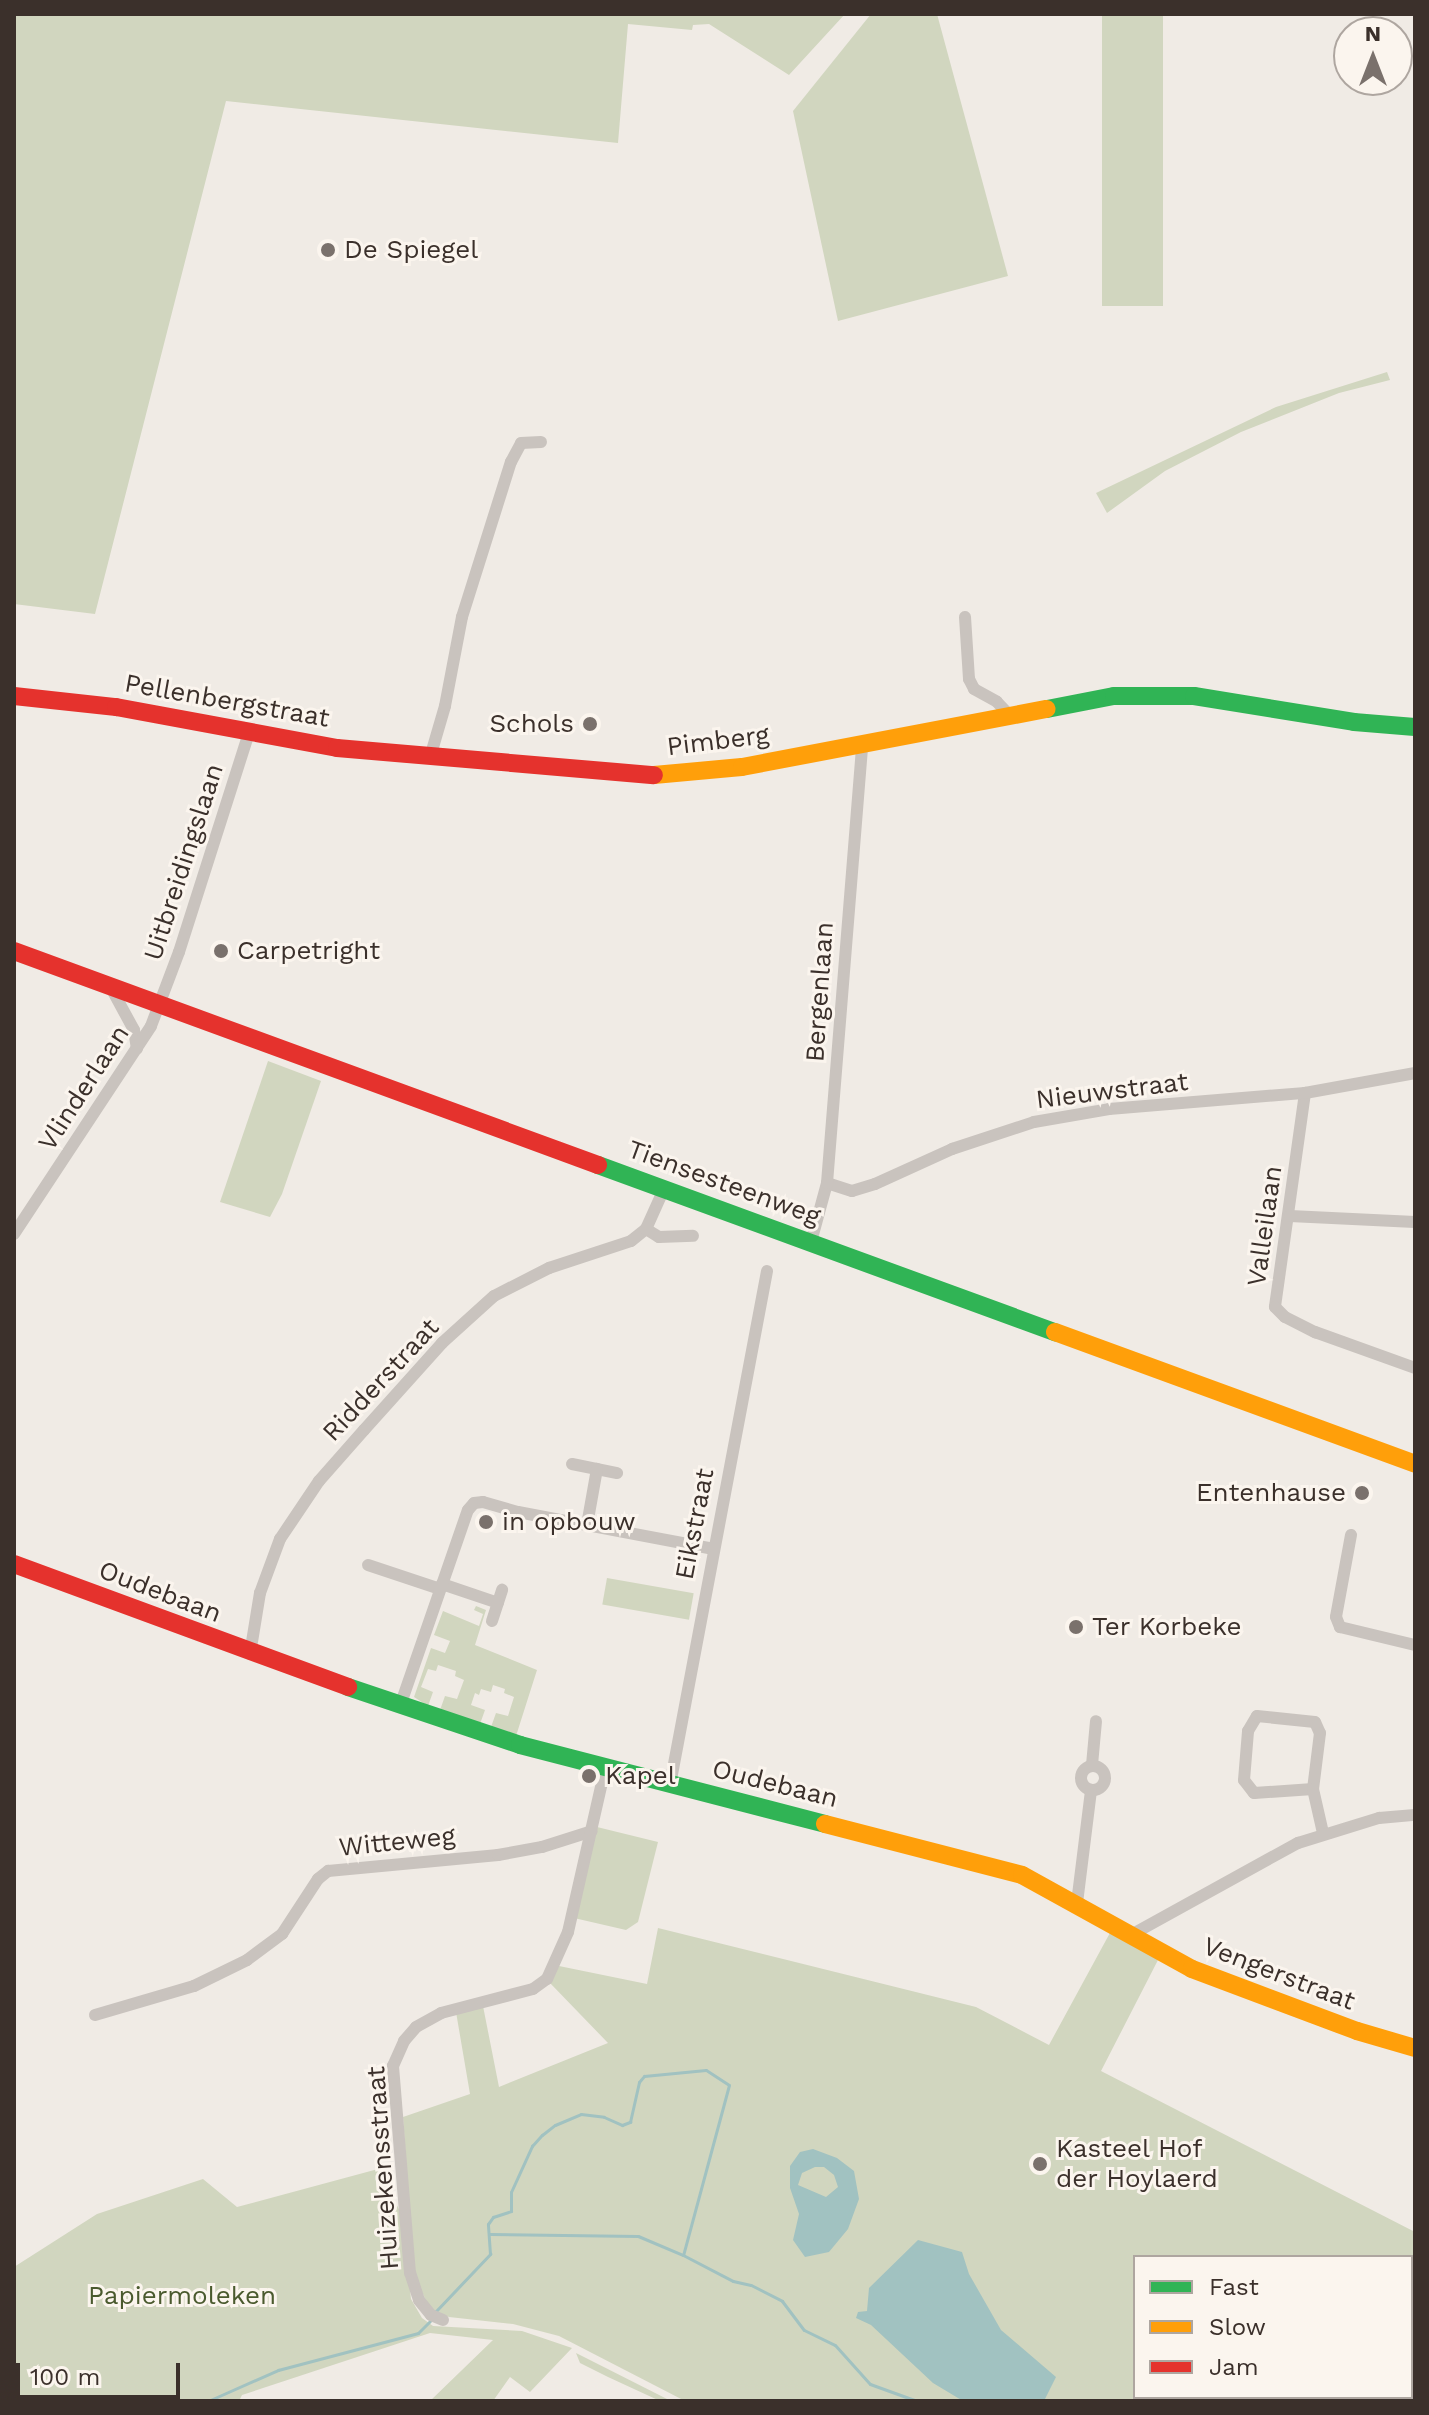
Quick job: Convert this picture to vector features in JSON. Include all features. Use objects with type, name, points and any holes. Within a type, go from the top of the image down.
[{"type":"street","points":[[431,754],[445,706],[462,617],[511,462],[521,443],[541,442]]},
{"type":"street","points":[[965,617],[969,679],[974,689],[997,702],[1008,714]]},
{"type":"street","name":"Pimberg","points":[[431,754],[654,775],[742,767],[1114,696],[1177,695],[1354,722],[1415,727]]},
{"type":"street","name":"Pellenbergstraat","points":[[14,696],[116,707],[337,748],[431,754]]},
{"type":"street","name":"Uitbreidingslaan","points":[[160,1004],[249,733]]},
{"type":"street","name":"Bergenlaan","points":[[811,1242],[827,1183],[862,744]]},
{"type":"street","name":"Tiensesteenweg","points":[[14,951],[1415,1464]]},
{"type":"street","points":[[110,986],[134,1030],[137,1049]]},
{"type":"street","name":"Vlinderlaan","points":[[14,1234],[137,1049],[160,1004]]},
{"type":"street","name":"Nieuwstraat","points":[[827,1183],[852,1191],[875,1184],[952,1149],[1034,1122],[1109,1109],[1305,1093],[1415,1073]]},
{"type":"street","name":"Valleilaan","points":[[1305,1093],[1275,1307],[1285,1317],[1315,1332],[1415,1368]]},
{"type":"street","points":[[664,1189],[646,1229],[659,1237],[693,1236]]},
{"type":"street","points":[[1290,1216],[1415,1222]]},
{"type":"street","name":"Ridderstraat","points":[[250,1654],[260,1593],[280,1539],[319,1481],[442,1343],[494,1296],[549,1268],[631,1241],[646,1229]]},
{"type":"street","name":"Eikstraat","points":[[670,1785],[767,1271]]},
{"type":"street","points":[[572,1464],[617,1473]]},
{"type":"street","points":[[587,1525],[597,1469]]},
{"type":"street","points":[[400,1706],[468,1510],[474,1503],[483,1502],[713,1549]]},
{"type":"street","points":[[1351,1535],[1336,1617],[1340,1627],[1415,1645]]},
{"type":"street","name":"Oudebaan","points":[[14,1564],[250,1654],[400,1706],[605,1769],[1005,1870],[1077,1903],[1131,1935]]},
{"type":"street","points":[[368,1565],[441,1587],[500,1597],[492,1621]]},
{"type":"street","points":[[1313,1789],[1254,1793],[1244,1780],[1248,1731],[1257,1716],[1315,1722],[1320,1733],[1313,1789],[1323,1833]]},
{"type":"street","points":[[1077,1903],[1091,1790],[1082,1784],[1081,1776],[1092,1765],[1096,1721]]},
{"type":"street","points":[[592,1831],[605,1769]]},
{"type":"street","points":[[1131,1935],[1323,1833],[1379,1818],[1415,1815]]},
{"type":"street","name":"Witteweg","points":[[95,2015],[194,1986],[247,1960],[282,1934],[318,1879],[328,1871],[498,1855],[542,1847],[592,1831]]},
{"type":"street","name":"Huizekensstraat","points":[[443,2320],[431,2315],[419,2300],[410,2273],[402,2142],[393,2066],[399,2048],[416,2027],[441,2013],[523,1993],[547,1979],[568,1932],[592,1831]]},
{"type":"street","name":"Vengerstraat","points":[[1131,1935],[1209,1976],[1357,2031],[1415,2048]]},
{"type":"green space","points":[[14,14],[845,14],[789,75],[709,24],[693,25],[692,30],[628,24],[618,143],[226,101],[95,614],[14,604]]},
{"type":"green space","points":[[871,14],[937,14],[1008,276],[838,321],[793,111]]},
{"type":"green space","points":[[1102,14],[1163,14],[1163,306],[1102,306]]},
{"type":"green space","points":[[1387,372],[1390,380],[1339,393],[1241,432],[1165,471],[1107,513],[1096,493],[1276,407]]},
{"type":"green space","points":[[268,1061],[321,1081],[282,1194],[270,1217],[220,1202]]},
{"type":"green space","points":[[607,1578],[694,1593],[689,1620],[602,1605]]},
{"type":"green space","points":[[476,1606],[486,1610],[475,1645],[537,1670],[516,1736],[491,1727],[496,1713],[508,1716],[514,1697],[504,1693],[505,1689],[493,1685],[491,1692],[481,1689],[479,1695],[475,1693],[471,1705],[485,1710],[480,1724],[440,1710],[445,1696],[457,1699],[464,1680],[455,1676],[456,1671],[438,1665],[436,1671],[428,1669],[421,1687],[433,1692],[428,1706],[414,1697],[431,1648],[445,1653],[450,1641],[434,1635],[443,1611],[479,1626],[483,1614],[474,1610]]},
{"type":"green space","points":[[597,1827],[658,1842],[638,1922],[626,1930],[574,1918]]},
{"type":"green space","points":[[658,1928],[976,2007],[1049,2045],[1111,1931],[1158,1960],[1101,2071],[1415,2232],[1415,2401],[685,2401],[559,2336],[513,2324],[449,2317],[430,2309],[414,2275],[403,2117],[470,2094],[456,2012],[483,2006],[499,2087],[608,2043],[550,1983],[559,1966],[647,1984]]},
{"type":"green space","name":"Papiermoleken","points":[[378,2169],[402,2215],[411,2299],[422,2318],[433,2326],[522,2331],[572,2348],[530,2392],[510,2377],[493,2401],[430,2401],[493,2340],[430,2333],[242,2395],[239,2401],[14,2401],[14,2267],[97,2214],[203,2179],[237,2207]]},
{"type":"green space","points":[[576,2353],[671,2401],[660,2401],[580,2363]]},
{"type":"water","points":[[813,2149],[837,2158],[854,2171],[859,2199],[848,2229],[829,2252],[805,2257],[793,2240],[799,2214],[790,2188],[790,2166],[800,2152]],"holes":[[[824,2167],[834,2175],[838,2187],[826,2197],[798,2185],[802,2173]]]},
{"type":"water","points":[[918,2240],[962,2252],[969,2274],[1001,2330],[1056,2377],[1044,2401],[963,2401],[933,2383],[871,2325],[856,2318],[858,2312],[867,2311],[869,2288]]},
{"type":"waterway","points":[[436,2311],[490,2254],[488,2224],[493,2217],[511,2211],[511,2192],[532,2146],[542,2135],[555,2125],[581,2114],[604,2117],[622,2125],[630,2122],[639,2082],[644,2076],[706,2070],[729,2085],[683,2255],[733,2281],[751,2285],[782,2301],[804,2330],[835,2345],[870,2384],[917,2401]]},
{"type":"waterway","points":[[490,2234],[638,2236],[683,2255]]},
{"type":"waterway","points":[[208,2401],[278,2370],[418,2333],[430,2321]]},
{"type":"traffic: fast","points":[[1047,709],[1114,696],[1194,696],[1354,722],[1415,727]]},
{"type":"traffic: fast","points":[[598,1165],[1055,1332]]},
{"type":"traffic: fast","points":[[348,1687],[520,1745],[825,1824]]},
{"type":"traffic: slow","points":[[654,775],[742,767],[1047,709]]},
{"type":"traffic: slow","points":[[1055,1332],[1415,1464]]},
{"type":"traffic: slow","points":[[825,1824],[1022,1875],[1192,1969],[1357,2031],[1415,2048]]},
{"type":"traffic: jam","points":[[14,696],[116,707],[337,748],[654,775]]},
{"type":"traffic: jam","points":[[14,951],[598,1165]]},
{"type":"traffic: jam","points":[[14,1564],[348,1687]]},
{"type":"place","name":"De Spiegel","points":[[328,250]]},
{"type":"place","name":"Schols","points":[[590,724]]},
{"type":"place","name":"Carpetright","points":[[221,951]]},
{"type":"place","name":"Entenhause","points":[[1362,1493]]},
{"type":"place","name":"in opbouw","points":[[486,1522]]},
{"type":"place","name":"Ter Korbeke","points":[[1076,1627]]},
{"type":"place","name":"Kapel","points":[[589,1776]]},
{"type":"place","name":"Kasteel Hof der Hoylaerd","points":[[1040,2164]]}]
